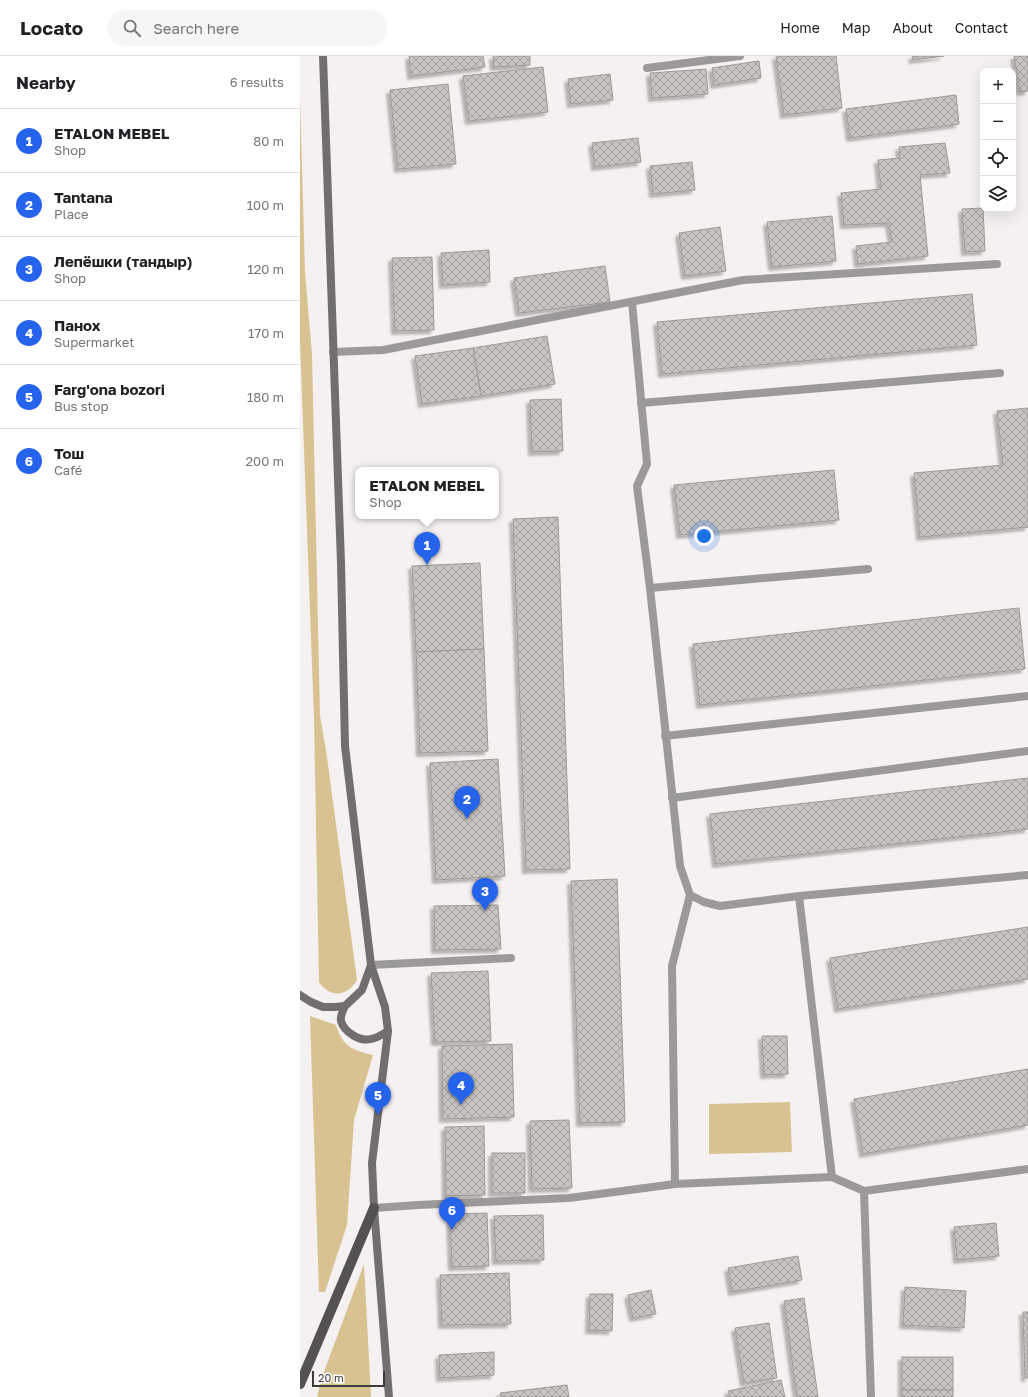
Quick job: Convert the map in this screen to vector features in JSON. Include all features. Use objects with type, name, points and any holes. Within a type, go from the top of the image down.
[{"type":"main road","points":[[323,56],[341,563],[345,746],[371,965],[385,1007],[388,1031],[372,1163],[374,1208],[389,1397]]},
{"type":"main road","points":[[371,965],[362,990],[345,1006],[341,1014],[341,1020],[343,1025],[352,1035],[359,1038],[370,1040],[388,1031]]},
{"type":"main road","points":[[300,995],[311,1002],[323,1006],[345,1006]]},
{"type":"main road","points":[[300,1384],[374,1208]]},
{"type":"lane","points":[[647,68],[740,56]]},
{"type":"lane","points":[[333,352],[383,350],[743,280],[996,264]]},
{"type":"lane","points":[[632,302],[648,464],[637,486],[650,588],[680,866],[690,895],[672,966],[675,1184]]},
{"type":"lane","points":[[641,403],[1000,373]]},
{"type":"lane","points":[[650,588],[868,569]]},
{"type":"lane","points":[[665,736],[1028,696]]},
{"type":"lane","points":[[672,798],[1028,751]]},
{"type":"lane","points":[[690,895],[704,902],[720,906],[799,896],[1028,875]]},
{"type":"lane","points":[[799,896],[832,1177]]},
{"type":"lane","points":[[371,965],[511,958]]},
{"type":"lane","points":[[374,1208],[569,1198],[675,1184],[832,1177],[864,1191],[1028,1170]]},
{"type":"lane","points":[[864,1191],[871,1397]]},
{"type":"shaded area","points":[[300,97],[305,273],[312,354],[320,716],[326,750],[357,980],[348,990],[338,993],[328,991],[319,982],[314,718],[300,342]]},
{"type":"shaded area","points":[[310,1016],[336,1025],[345,1043],[354,1049],[373,1055],[354,1120],[347,1225],[325,1292],[319,1292]]},
{"type":"shaded area","points":[[790,1102],[792,1152],[709,1154],[709,1104]]},
{"type":"shaded area","points":[[364,1264],[371,1397],[317,1397],[322,1377]]},
{"type":"building","points":[[409,56],[483,56],[485,67],[411,76]]},
{"type":"building","points":[[493,56],[530,56],[530,65],[494,67]]},
{"type":"building","points":[[776,56],[836,56],[842,108],[784,115]]},
{"type":"building","points":[[912,56],[944,56],[913,60]]},
{"type":"building","points":[[1014,56],[1028,56],[1028,91],[1020,92]]},
{"type":"building","points":[[759,61],[761,78],[714,85],[712,68]]},
{"type":"building","points":[[543,67],[548,112],[469,121],[463,76]]},
{"type":"building","points":[[706,69],[708,94],[652,98],[650,73]]},
{"type":"building","points":[[610,74],[613,100],[571,104],[568,79]]},
{"type":"building","points":[[448,84],[456,164],[398,169],[390,90]]},
{"type":"building","points":[[956,95],[959,124],[850,138],[846,109]]},
{"type":"building","points":[[638,138],[641,162],[595,167],[592,143]]},
{"type":"building","points":[[945,143],[950,173],[920,175],[928,256],[858,264],[856,246],[892,242],[889,223],[844,225],[841,193],[881,189],[878,160],[900,158],[899,147]]},
{"type":"building","points":[[692,162],[695,190],[653,194],[650,166]]},
{"type":"building","points":[[980,208],[980,212],[983,212],[985,251],[965,252],[962,209]]},
{"type":"building","points":[[832,216],[836,261],[772,267],[767,222]]},
{"type":"building","points":[[720,227],[726,271],[685,276],[679,233]]},
{"type":"building","points":[[489,250],[490,282],[443,285],[441,253]]},
{"type":"building","points":[[432,257],[434,330],[395,331],[392,258]]},
{"type":"building","points":[[605,266],[610,302],[519,313],[514,278]]},
{"type":"building","points":[[972,294],[977,345],[662,374],[657,322]]},
{"type":"building","points":[[547,336],[555,384],[481,396],[473,348]]},
{"type":"building","points":[[473,348],[481,396],[422,404],[415,356]]},
{"type":"building","points":[[561,399],[563,451],[532,452],[530,400]]},
{"type":"building","points":[[1028,408],[1028,527],[920,537],[914,473],[1003,465],[997,411]]},
{"type":"building","points":[[834,470],[839,520],[680,535],[674,485]]},
{"type":"building","points":[[558,517],[570,869],[526,870],[513,519]]},
{"type":"building","points":[[480,563],[484,649],[416,652],[412,566]]},
{"type":"building","points":[[1019,608],[1025,669],[700,705],[693,644]]},
{"type":"building","points":[[484,649],[488,751],[420,753],[416,652]]},
{"type":"building","points":[[498,759],[505,876],[436,880],[430,763]]},
{"type":"building","points":[[1028,778],[1028,829],[716,864],[710,814]]},
{"type":"building","points":[[617,879],[625,1122],[580,1123],[571,881]]},
{"type":"building","points":[[498,905],[501,949],[435,950],[434,906]]},
{"type":"building","points":[[1028,927],[1028,979],[838,1009],[830,958]]},
{"type":"building","points":[[488,971],[491,1041],[435,1042],[431,973]]},
{"type":"building","points":[[762,1036],[787,1036],[788,1074],[764,1075]]},
{"type":"building","points":[[512,1044],[514,1117],[443,1119],[442,1046]]},
{"type":"building","points":[[1028,1069],[1028,1125],[863,1154],[854,1099]]},
{"type":"building","points":[[569,1120],[572,1188],[532,1189],[530,1121]]},
{"type":"building","points":[[484,1126],[485,1195],[446,1196],[445,1127]]},
{"type":"building","points":[[492,1153],[525,1153],[525,1193],[492,1193]]},
{"type":"building","points":[[487,1213],[489,1266],[452,1267],[450,1214]]},
{"type":"building","points":[[543,1215],[544,1260],[496,1261],[494,1216]]},
{"type":"building","points":[[996,1223],[999,1256],[957,1260],[954,1227]]},
{"type":"building","points":[[798,1256],[802,1280],[732,1292],[728,1268]]},
{"type":"building","points":[[509,1273],[511,1324],[442,1325],[440,1275]]},
{"type":"building","points":[[905,1287],[966,1291],[964,1328],[903,1325]]},
{"type":"building","points":[[651,1290],[656,1314],[633,1318],[628,1295]]},
{"type":"building","points":[[590,1294],[613,1294],[612,1331],[589,1330]]},
{"type":"building","points":[[804,1298],[818,1397],[797,1397],[784,1301]]},
{"type":"building","points":[[1023,1312],[1028,1312],[1028,1378],[1025,1378]]},
{"type":"building","points":[[769,1323],[777,1378],[744,1383],[735,1328]]},
{"type":"building","points":[[494,1352],[494,1375],[440,1378],[439,1355]]},
{"type":"building","points":[[902,1357],[953,1357],[953,1390],[902,1390]]},
{"type":"building","points":[[781,1380],[785,1397],[730,1397],[728,1391]]},
{"type":"building","points":[[567,1385],[569,1397],[501,1397],[500,1393]]},
{"type":"building","points":[[902,1390],[953,1390],[953,1397],[902,1397]]},
{"type":"place","name":"ETALON MEBEL","points":[[427,565]]},
{"type":"place","name":"Tantana","points":[[467,819]]},
{"type":"place","name":"Лепёшки (тандыр)","points":[[485,911]]},
{"type":"place","name":"Панох","points":[[461,1105]]},
{"type":"place","name":"Farg'ona bozori","points":[[378,1115]]},
{"type":"place","name":"Тош","points":[[452,1230]]}]
